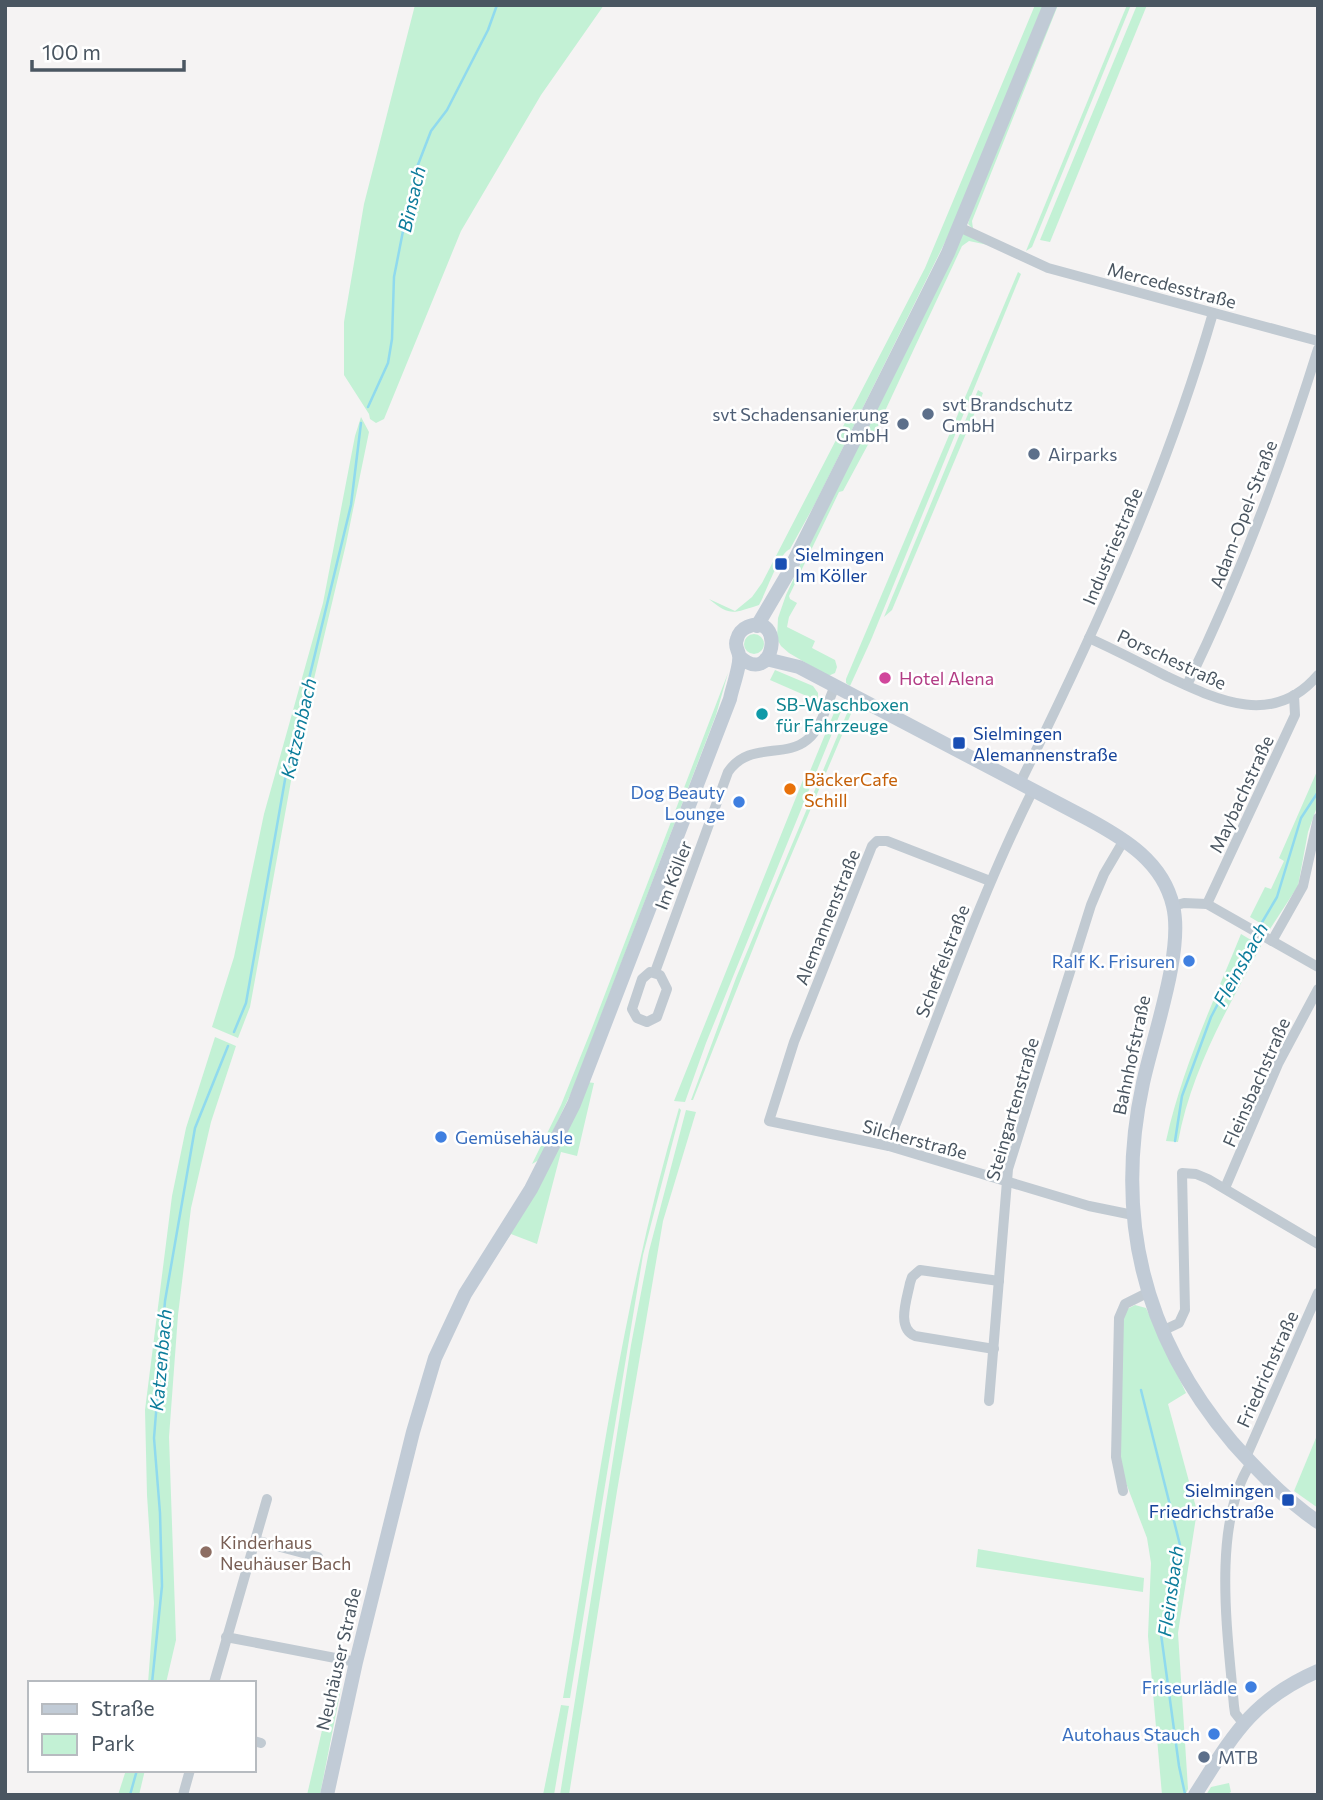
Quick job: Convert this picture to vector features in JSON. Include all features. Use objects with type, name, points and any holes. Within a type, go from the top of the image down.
[{"type":"main road","points":[[730,699],[760,661],[771,653],[766,635],[779,590],[959,227],[1050,5]]},
{"type":"main road","points":[[730,699],[739,656],[736,646],[738,636],[748,627],[766,635]]},
{"type":"main road","name":"Bahnhofstraße","points":[[766,635],[796,666],[1124,840],[1159,872],[1173,905],[1174,946],[1146,1069],[1134,1139],[1132,1172],[1133,1215],[1147,1293],[1162,1331],[1200,1399],[1249,1460],[1288,1500],[1318,1522]]},
{"type":"main road","points":[[739,656],[746,661],[760,661]]},
{"type":"main road","name":"Bahnhofstraße","points":[[760,661],[796,666]]},
{"type":"main road","name":"Neuhäuser Straße","points":[[327,1795],[356,1662],[423,1395],[441,1343],[465,1294],[540,1174],[573,1104],[730,699]]},
{"type":"main road","points":[[1195,1795],[1243,1723],[1283,1689],[1318,1671]]},
{"type":"street","name":"Mercedesstraße","points":[[959,227],[1048,268],[1318,341]]},
{"type":"street","name":"Industriestraße","points":[[1027,787],[1152,492],[1213,313]]},
{"type":"street","name":"Adam-Opel-Straße","points":[[1187,685],[1247,552],[1282,459],[1318,349]]},
{"type":"street","name":"Porschestraße","points":[[1089,638],[1187,685],[1220,699],[1245,705],[1270,704],[1293,695],[1318,676]]},
{"type":"street","name":"Im Köller","points":[[655,972],[728,772],[746,756],[799,745],[810,738],[835,686]]},
{"type":"street","name":"Maybachstraße","points":[[1207,904],[1295,715],[1293,695]]},
{"type":"street","name":"Scheffelstraße","points":[[889,1146],[1027,787]]},
{"type":"street","points":[[1269,939],[1303,886],[1318,818]]},
{"type":"street","name":"Steingartenstraße","points":[[989,1401],[1006,1180],[1021,1124],[1091,905],[1104,874],[1124,840]]},
{"type":"street","name":"Alemannenstraße","points":[[769,1121],[803,1019],[872,846],[877,841],[887,841],[990,881]]},
{"type":"street","points":[[1173,905],[1207,904],[1318,967]]},
{"type":"street","name":"Im Köller","points":[[650,972],[655,972],[666,984],[665,995],[657,1017],[641,1021],[633,1014],[633,1003],[642,979],[650,972]]},
{"type":"street","name":"Fleinsbachstraße","points":[[1225,1188],[1278,1064],[1318,989]]},
{"type":"street","name":"Silcherstraße","points":[[769,1121],[889,1146],[1089,1206],[1133,1215]]},
{"type":"street","points":[[1162,1331],[1179,1323],[1185,1310],[1182,1173],[1196,1174],[1225,1188],[1318,1244]]},
{"type":"street","points":[[994,1349],[915,1336],[906,1329],[904,1317],[912,1277],[920,1270],[999,1281]]},
{"type":"street","points":[[1123,1491],[1116,1457],[1119,1318],[1125,1304],[1147,1293]]},
{"type":"street","name":"Friedrichstraße","points":[[1243,1723],[1235,1713],[1234,1706],[1226,1587],[1232,1510],[1240,1482],[1318,1293]]},
{"type":"street","points":[[215,1681],[267,1499]]},
{"type":"street","points":[[255,1540],[318,1557]]},
{"type":"street","points":[[226,1637],[356,1662]]},
{"type":"street","points":[[183,1795],[189,1772]]},
{"type":"green space","points":[[415,5],[604,5],[541,95],[461,231],[384,419],[376,423],[370,419],[344,375],[344,322],[364,204]]},
{"type":"green space","points":[[1035,5],[1043,5],[956,220],[816,502],[790,549],[777,565],[759,605],[733,612],[722,609],[709,599],[735,611],[752,597],[762,583],[925,268]]},
{"type":"green space","points":[[1054,5],[1058,5],[972,221],[973,229],[968,224],[973,206]]},
{"type":"green space","points":[[1127,5],[1131,5],[1032,247],[1026,251]]},
{"type":"green space","points":[[1137,5],[1147,5],[1050,242],[1040,240]]},
{"type":"green space","points":[[966,232],[988,245],[969,241],[962,246],[878,426],[843,491],[839,492],[789,596],[797,603],[787,627],[815,641],[812,648],[835,660],[835,673],[828,676],[781,646],[777,639],[778,618],[834,492],[960,236]]},
{"type":"green space","points":[[1018,272],[1021,274],[850,686],[846,679]]},
{"type":"green space","points":[[978,390],[983,393],[892,610],[884,617]]},
{"type":"green space","points":[[361,417],[369,432],[346,544],[295,759],[250,1007],[238,1038],[212,1027],[234,957],[264,814],[323,603]]},
{"type":"green space","points":[[754,634],[761,637],[764,644],[761,651],[754,654],[747,651],[744,644],[747,637]]},
{"type":"green space","points":[[775,670],[813,686],[818,693],[818,701],[770,680]]},
{"type":"green space","points":[[728,673],[716,715],[573,1089],[539,1160],[532,1164],[561,1105],[592,1028]]},
{"type":"green space","points":[[838,703],[844,704],[706,1043],[685,1102],[674,1101],[805,775],[810,771]]},
{"type":"green space","points":[[850,706],[853,709],[691,1100],[736,978]]},
{"type":"green space","points":[[1318,769],[1318,804],[1308,832],[1298,886],[1270,929],[1250,917],[1265,887],[1271,889],[1284,861],[1279,858]]},
{"type":"green space","points":[[1241,934],[1261,946],[1201,1065],[1178,1142],[1166,1141],[1189,1062]]},
{"type":"green space","points":[[215,1037],[236,1046],[211,1122],[191,1208],[178,1315],[169,1437],[176,1640],[166,1681],[148,1681],[154,1603],[145,1410],[172,1196],[186,1128]]},
{"type":"green space","points":[[587,1082],[594,1083],[577,1156],[561,1152],[537,1244],[511,1234],[474,1288]]},
{"type":"green space","points":[[679,1108],[681,1110],[643,1255],[570,1698],[563,1698],[626,1327],[641,1253]]},
{"type":"green space","points":[[686,1110],[696,1112],[663,1221],[569,1795],[560,1795],[631,1345],[649,1251]]},
{"type":"green space","points":[[1135,1305],[1146,1308],[1186,1393],[1168,1404],[1197,1511],[1178,1633],[1188,1789],[1185,1795],[1162,1795],[1148,1636],[1151,1563],[1147,1538],[1118,1462],[1122,1314]]},
{"type":"green space","points":[[1318,1433],[1318,1508],[1294,1491]]},
{"type":"green space","points":[[978,1549],[1144,1578],[1143,1592],[976,1567]]},
{"type":"green space","points":[[336,1670],[341,1675],[342,1683],[320,1795],[307,1795]]},
{"type":"green space","points":[[561,1705],[569,1706],[554,1795],[543,1795]]},
{"type":"green space","points":[[125,1772],[145,1772],[139,1795],[118,1795]]},
{"type":"green space","points":[[1229,1783],[1231,1792],[1226,1795],[1206,1795],[1211,1787]]},
{"type":"waterway","name":"Binsach","points":[[368,407],[388,363],[392,339],[394,277],[414,175],[431,131],[447,110],[488,30],[497,5]]},
{"type":"waterway","name":"Katzenbach","points":[[234,1032],[246,1003],[286,774],[351,505],[361,423]]},
{"type":"waterway","name":"Fleinsbach","points":[[1175,1141],[1182,1096],[1211,1017],[1277,897],[1301,818],[1318,792]]},
{"type":"waterway","name":"Katzenbach","points":[[152,1681],[162,1586],[154,1438],[165,1301],[195,1128],[228,1046]]},
{"type":"waterway","name":"Fleinsbach","points":[[1141,1390],[1180,1545],[1161,1634],[1185,1794]]},
{"type":"waterway","name":"Katzenbach","points":[[130,1795],[136,1772]]},
{"type":"place","name":"svt Brandschutz GmbH","points":[[928,414]]},
{"type":"place","name":"svt Schadensanierung GmbH","points":[[903,424]]},
{"type":"place","name":"Airparks","points":[[1034,454]]},
{"type":"place","name":"Sielmingen Im Köller","points":[[781,564]]},
{"type":"place","name":"Hotel Alena","points":[[885,678]]},
{"type":"place","name":"SB-Waschboxen für Fahrzeuge","points":[[762,714]]},
{"type":"place","name":"Sielmingen Alemannenstraße","points":[[959,743]]},
{"type":"place","name":"BäckerCafe Schill","points":[[790,789]]},
{"type":"place","name":"Dog Beauty Lounge","points":[[739,802]]},
{"type":"place","name":"Ralf K. Frisuren","points":[[1189,961]]},
{"type":"place","name":"Gemüsehäusle","points":[[441,1137]]},
{"type":"place","name":"Sielmingen Friedrichstraße","points":[[1288,1500]]},
{"type":"place","name":"Kinderhaus Neuhäuser Bach","points":[[206,1552]]},
{"type":"place","name":"Friseurlädle","points":[[1251,1687]]},
{"type":"place","name":"Autohaus Stauch","points":[[1214,1734]]},
{"type":"place","name":"MTB","points":[[1204,1757]]}]
